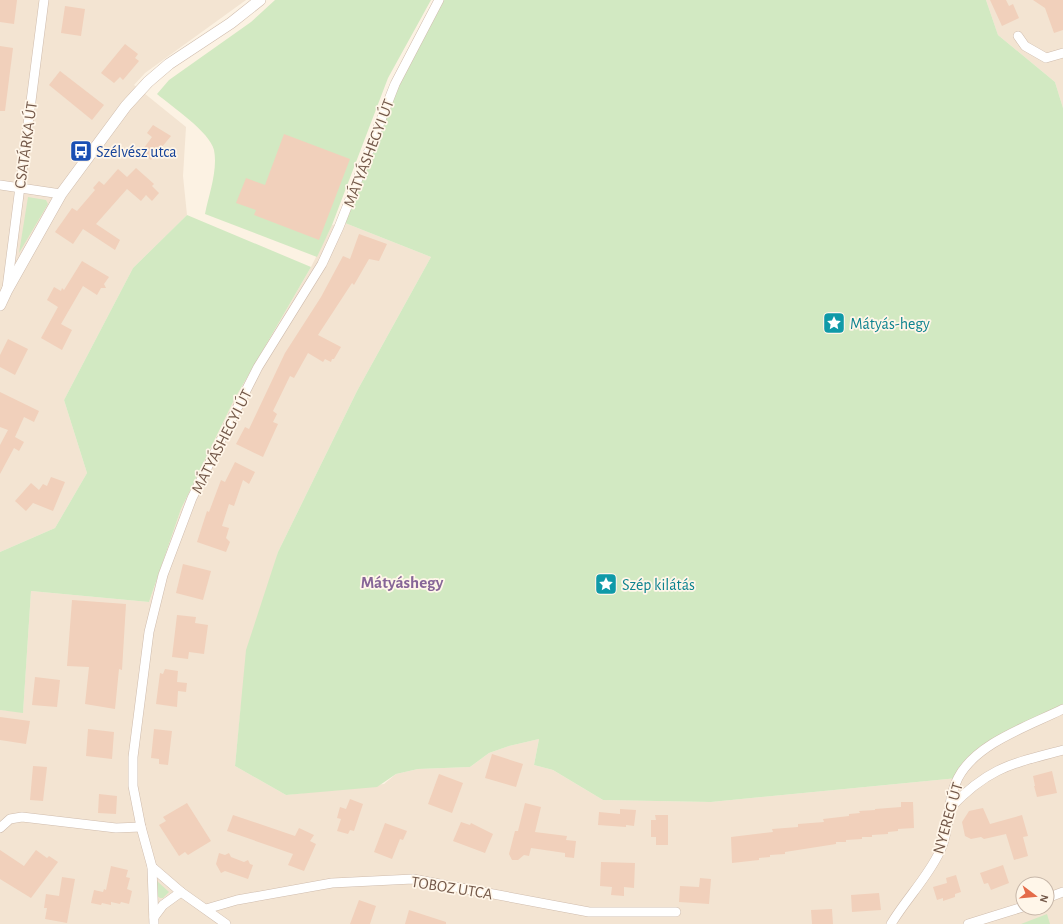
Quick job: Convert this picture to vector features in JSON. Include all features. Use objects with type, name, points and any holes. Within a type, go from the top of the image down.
[{"type":"street","name":"CSATÁRKA ÚT","points":[[7,290],[44,0]]},
{"type":"street","points":[[0,305],[61,194],[122,112],[148,82],[260,0]]},
{"type":"street","name":"MÁTYÁSHEGYI ÚT","points":[[154,920],[152,867],[141,827],[133,786],[135,735],[153,615],[163,575],[192,498],[258,367],[322,264],[339,227],[395,84],[439,0]]},
{"type":"street","points":[[1018,36],[1025,46],[1046,58],[1063,53]]},
{"type":"street","points":[[0,185],[61,194]]},
{"type":"street","name":"NYEREG ÚT","points":[[891,924],[905,902],[932,866],[941,850],[946,833],[949,809],[958,778],[974,758],[994,743],[1063,709]]},
{"type":"street","points":[[949,809],[967,790],[988,774],[1008,764],[1063,750]]},
{"type":"street","points":[[0,828],[10,819],[22,817],[116,828],[141,827]]},
{"type":"street","points":[[152,867],[181,892],[226,924]]},
{"type":"street","name":"TOBOZ UTCA","points":[[206,909],[237,900],[332,883],[413,878],[589,912],[676,912]]},
{"type":"street","name":"MÁTYÁSHEGYI ÚT","points":[[154,920],[164,905],[181,892]]},
{"type":"street","points":[[968,924],[1015,909]]},
{"type":"shaded area","points":[[0,0],[246,0],[145,73],[134,85],[186,127],[183,176],[187,215],[133,268],[64,400],[87,473],[55,528],[0,552]]},
{"type":"shaded area","points":[[986,0],[1063,0],[1063,108],[1055,82],[998,35]]},
{"type":"shaded area","points":[[345,223],[431,257],[357,391],[278,552],[241,706],[235,766],[286,795],[384,784],[396,774],[418,769],[470,767],[489,753],[509,746],[539,739],[534,765],[553,770],[603,800],[711,802],[958,778],[974,758],[1063,709],[1063,924],[0,924],[0,710],[23,712],[31,591],[149,602],[181,509],[234,400],[311,267],[332,225]]},
{"type":"green space","points":[[275,0],[431,0],[388,78],[332,225],[317,257],[205,214],[214,174],[214,150],[211,143],[198,128],[157,94],[169,80],[251,22]]},
{"type":"green space","points":[[442,0],[986,0],[998,35],[1055,82],[1063,108],[1063,709],[994,743],[958,778],[711,802],[603,800],[553,770],[534,765],[539,739],[509,746],[489,753],[470,767],[418,769],[396,774],[377,787],[286,795],[235,766],[246,650],[278,552],[357,391],[431,257],[345,223],[386,115],[402,78]]},
{"type":"green space","points":[[28,197],[46,200],[48,204],[19,253]]},
{"type":"green space","points":[[187,215],[311,267],[234,400],[181,509],[149,602],[31,591],[23,713],[0,710],[0,552],[55,528],[87,473],[64,400],[133,268]]},
{"type":"green space","points":[[157,881],[169,892],[163,898],[156,895]]},
{"type":"green space","points":[[1042,916],[1048,916],[1050,924],[1021,924]]},
{"type":"building","points":[[0,0],[17,0],[14,24],[0,22]]},
{"type":"building","points":[[990,0],[1006,0],[1009,6],[1013,4],[1019,18],[1002,26]]},
{"type":"building","points":[[1033,0],[1063,0],[1063,30],[1054,33],[1045,8]]},
{"type":"building","points":[[65,6],[85,9],[81,36],[61,33]]},
{"type":"building","points":[[125,44],[138,54],[135,58],[139,61],[123,80],[120,77],[114,83],[101,73]]},
{"type":"building","points":[[0,46],[13,48],[5,111],[0,111]]},
{"type":"building","points":[[60,71],[104,105],[92,120],[49,85]]},
{"type":"building","points":[[153,125],[171,136],[151,160],[141,152],[152,137],[147,133]]},
{"type":"building","points":[[284,134],[350,159],[319,240],[254,215],[256,210],[236,203],[246,178],[265,185]]},
{"type":"building","points":[[136,168],[154,184],[152,186],[159,193],[152,201],[146,195],[141,201],[127,189],[96,224],[120,240],[115,250],[83,229],[73,244],[55,232],[72,208],[77,211],[95,190],[93,188],[99,181],[104,185],[118,169],[127,177]]},
{"type":"building","points":[[359,234],[387,244],[379,261],[369,259],[354,285],[352,283],[318,335],[341,347],[334,359],[332,359],[331,362],[325,359],[323,362],[308,353],[294,378],[290,376],[273,411],[277,414],[273,422],[278,424],[263,457],[236,444],[245,427],[249,429],[285,353],[321,297],[343,256],[350,259]]},
{"type":"building","points":[[82,261],[109,277],[104,284],[106,288],[101,288],[97,295],[83,286],[61,324],[72,330],[62,350],[41,338],[58,307],[47,300],[54,287],[61,291],[62,288],[64,290]]},
{"type":"building","points":[[8,339],[28,349],[15,375],[0,367],[0,355]]},
{"type":"building","points":[[0,392],[39,411],[34,422],[24,417],[15,437],[24,442],[19,451],[14,448],[0,474],[0,445],[8,430],[0,427]]},
{"type":"building","points":[[235,462],[255,472],[249,484],[243,480],[234,506],[229,504],[222,526],[229,528],[226,538],[230,542],[226,552],[197,542],[207,511],[209,512],[221,480],[225,482]]},
{"type":"building","points":[[51,477],[65,482],[53,511],[33,503],[26,511],[15,501],[31,483],[39,490],[43,484],[47,486]]},
{"type":"building","points":[[183,564],[211,571],[203,600],[176,593]]},
{"type":"building","points":[[72,600],[126,604],[122,670],[119,669],[115,709],[85,704],[89,667],[67,666]]},
{"type":"building","points":[[177,615],[196,617],[195,623],[208,625],[204,654],[189,652],[188,659],[172,657]]},
{"type":"building","points":[[165,669],[178,671],[177,682],[187,683],[186,692],[178,691],[177,707],[156,704],[160,673],[163,674]]},
{"type":"building","points":[[35,677],[60,680],[57,707],[32,705]]},
{"type":"building","points":[[0,717],[30,721],[26,744],[0,740]]},
{"type":"building","points":[[88,729],[114,732],[112,759],[86,756]]},
{"type":"building","points":[[154,729],[172,731],[168,765],[159,764],[159,759],[151,758]]},
{"type":"building","points":[[492,754],[523,764],[516,787],[485,778]]},
{"type":"building","points":[[33,766],[47,767],[43,801],[30,800]]},
{"type":"building","points":[[1052,771],[1057,793],[1037,797],[1033,776]]},
{"type":"building","points":[[439,774],[463,783],[452,813],[428,804]]},
{"type":"building","points":[[99,794],[117,796],[116,814],[98,813]]},
{"type":"building","points":[[350,799],[363,804],[354,831],[350,830],[348,834],[337,831],[341,819],[337,818],[340,807],[346,809]]},
{"type":"building","points":[[901,802],[913,802],[914,828],[898,829],[898,831],[888,832],[888,834],[872,835],[872,837],[862,837],[862,839],[846,840],[846,842],[836,842],[836,844],[785,852],[785,854],[770,855],[770,857],[759,858],[759,860],[732,863],[731,837],[773,832],[772,829],[798,827],[798,824],[824,822],[823,819],[849,816],[849,814],[860,813],[859,811],[901,807]]},
{"type":"building","points":[[187,803],[211,841],[188,855],[185,852],[179,856],[159,825],[166,821],[163,817]]},
{"type":"building","points":[[525,803],[541,807],[535,832],[567,836],[566,840],[576,841],[574,858],[565,857],[565,853],[531,848],[529,856],[524,855],[518,860],[512,860],[509,854],[515,831],[518,831]]},
{"type":"building","points":[[983,808],[990,824],[1022,815],[1028,836],[1023,837],[1028,856],[1014,860],[1006,834],[984,839],[981,837],[971,839],[965,836],[962,822],[969,811]]},
{"type":"building","points":[[620,809],[636,810],[634,826],[626,825],[626,827],[598,825],[599,812],[620,814]]},
{"type":"building","points":[[233,815],[295,836],[299,828],[314,835],[310,841],[316,844],[304,871],[288,865],[293,854],[227,831]]},
{"type":"building","points":[[655,815],[668,815],[668,845],[656,845],[656,837],[651,837],[651,820],[656,820]]},
{"type":"building","points":[[461,822],[470,825],[471,823],[493,834],[485,853],[453,841]]},
{"type":"building","points":[[385,823],[407,831],[403,840],[400,839],[392,859],[374,852]]},
{"type":"building","points":[[0,850],[24,866],[36,850],[47,858],[49,856],[58,862],[31,898],[0,879]]},
{"type":"building","points":[[219,853],[225,855],[229,853],[231,857],[244,862],[248,860],[250,864],[253,865],[248,879],[225,871],[221,873],[216,864]]},
{"type":"building","points":[[601,862],[635,863],[634,888],[624,887],[624,896],[611,895],[612,887],[600,886]]},
{"type":"building","points":[[1003,865],[1009,883],[991,890],[988,883],[984,884],[980,873]]},
{"type":"building","points":[[111,866],[128,870],[126,877],[130,878],[127,889],[132,891],[129,904],[121,902],[120,904],[111,902],[111,905],[91,903],[94,890],[103,892],[104,889],[106,890]]},
{"type":"building","points":[[956,875],[961,892],[955,894],[955,897],[943,901],[943,898],[937,900],[933,887],[947,883],[946,878]]},
{"type":"building","points":[[62,877],[75,879],[67,923],[45,919],[47,908],[44,908],[46,894],[59,896]]},
{"type":"building","points":[[700,878],[711,879],[709,904],[679,902],[680,886],[699,887]]},
{"type":"building","points":[[879,893],[881,910],[852,912],[851,895]]},
{"type":"building","points":[[359,900],[376,906],[370,924],[350,924]]},
{"type":"building","points":[[832,909],[833,924],[812,924],[811,910]]},
{"type":"building","points":[[409,910],[446,922],[446,924],[405,924]]},
{"type":"place","name":"Szélvész utca","points":[[81,151]]},
{"type":"place","name":"Mátyás-hegy","points":[[834,323]]},
{"type":"place","name":"Szép kilátás","points":[[606,584]]},
{"type":"district","name":"Mátyáshegy","points":[[402,582]]}]
